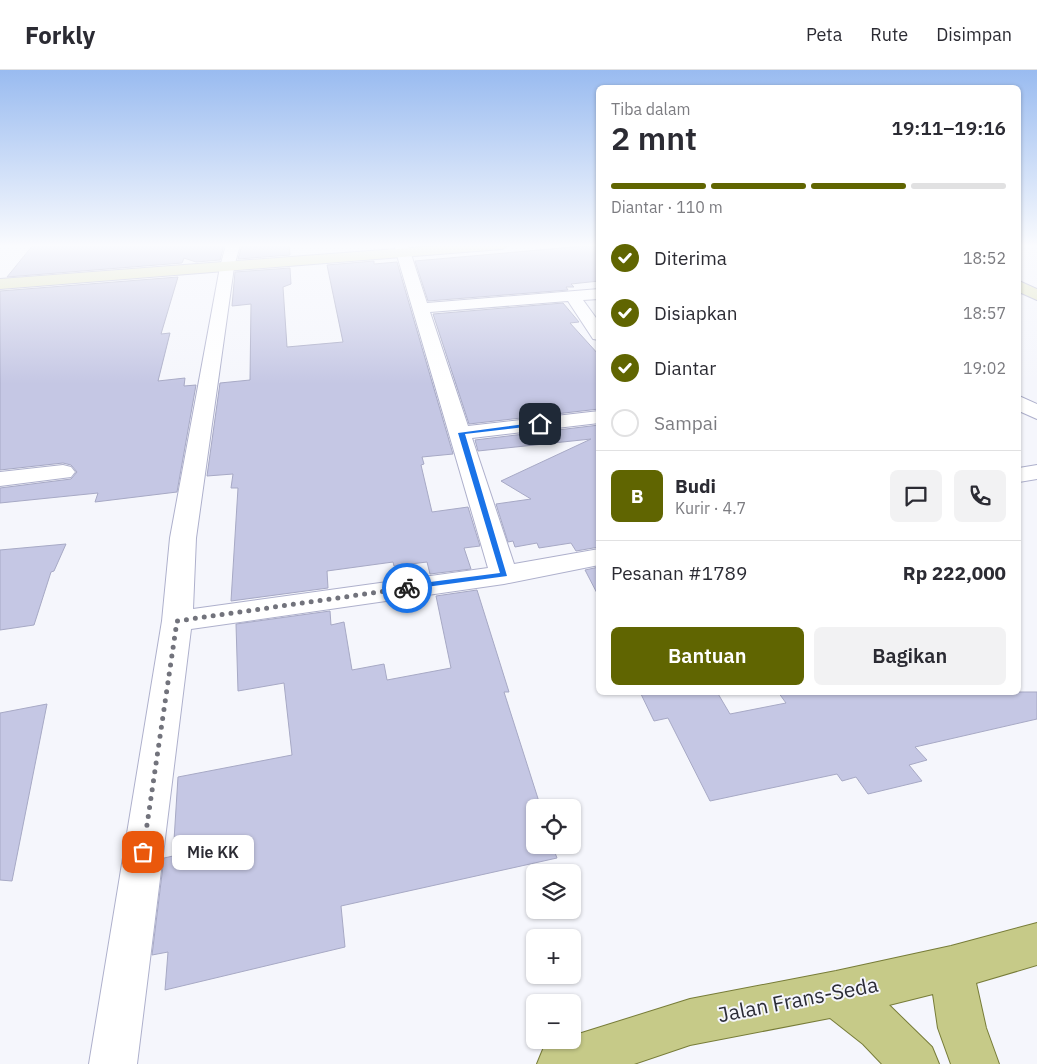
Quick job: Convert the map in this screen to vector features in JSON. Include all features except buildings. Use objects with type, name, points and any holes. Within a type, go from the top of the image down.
[{"type":"main road","name":"Jalan Frans-Seda","points":[[561,1064],[690,1022],[836,994],[951,968],[1037,944]]},
{"type":"main road","points":[[951,968],[962,1028],[975,1064]]},
{"type":"main road","points":[[836,994],[880,1027],[915,1064]]},
{"type":"street","points":[[113,1064],[177,621],[183,538],[224,291]]},
{"type":"street","points":[[416,291],[462,433],[504,575]]},
{"type":"street","points":[[421,308],[596,294]]},
{"type":"street","points":[[572,296],[596,330]]},
{"type":"street","points":[[1021,403],[1037,413]]},
{"type":"street","points":[[462,433],[596,417]]},
{"type":"street","points":[[0,479],[63,472]]},
{"type":"street","points":[[1021,475],[1037,472]]},
{"type":"street","points":[[177,621],[504,575],[596,558]]},
{"type":"way so far","points":[[143,852],[177,621],[407,588]]},
{"type":"place","name":"Mie KK","points":[[143,852]]},
{"type":"route","points":[[407,588],[504,575],[462,433],[540,424]]}]
